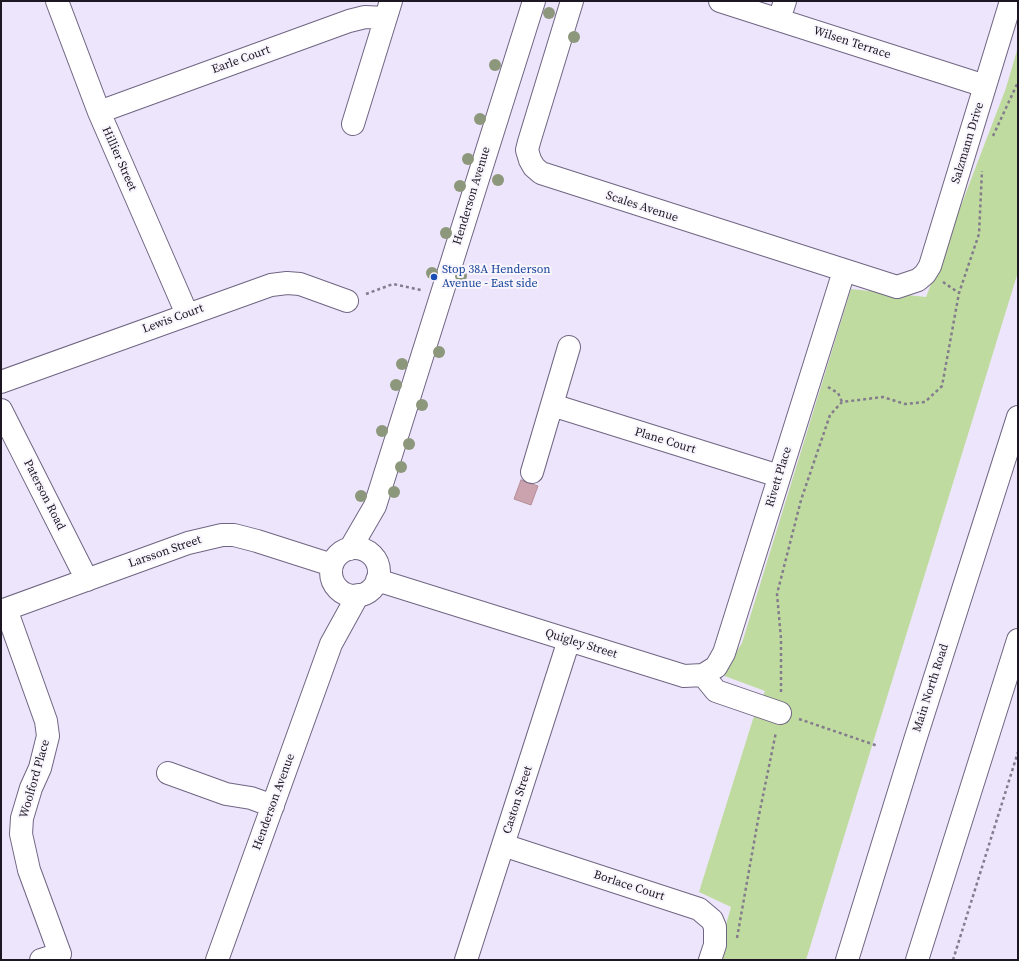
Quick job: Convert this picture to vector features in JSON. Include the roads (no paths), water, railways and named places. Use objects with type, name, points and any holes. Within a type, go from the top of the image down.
[{"type":"main road","name":"Hillier Street","points":[[57,1],[99,112],[187,314]]},
{"type":"main road","name":"Henderson Avenue","points":[[350,549],[375,506],[534,1]]},
{"type":"main road","name":"Scales Avenue","points":[[572,1],[527,150],[534,167],[541,173],[555,179],[897,287],[918,280]]},
{"type":"main road","name":"Wilsen Terrace","points":[[720,1],[782,10],[985,86]]},
{"type":"main road","name":"Salzmann Drive","points":[[918,280],[925,274],[930,266],[1011,1]]},
{"type":"main road","name":"Earle Court","points":[[99,112],[349,21],[388,10]]},
{"type":"main road","name":"Earle Court","points":[[353,124],[388,10]]},
{"type":"main road","name":"Rivett Place","points":[[703,675],[716,667],[722,658],[844,271]]},
{"type":"main road","name":"Lewis Court","points":[[1,382],[260,288],[287,283],[300,284],[347,301]]},
{"type":"main road","points":[[532,472],[569,347]]},
{"type":"main road","name":"Plane Court","points":[[552,405],[779,476]]},
{"type":"main road","name":"Paterson Road","points":[[1,410],[87,580]]},
{"type":"main road","name":"Main North Road","points":[[847,960],[912,748],[1018,417]]},
{"type":"main road","name":"Henderson Avenue","points":[[372,555],[375,506]]},
{"type":"main road","name":"Larsson Street","points":[[3,610],[188,543],[222,535],[234,535],[257,541],[332,565]]},
{"type":"main road","points":[[361,548],[372,555],[378,564],[377,580],[371,589],[358,595],[344,593],[337,588],[332,578],[332,565],[339,553],[350,549],[361,548]]},
{"type":"main road","name":"Quigley Street","points":[[377,580],[684,676],[703,675]]},
{"type":"main road","name":"Henderson Avenue","points":[[331,644],[337,588]]},
{"type":"main road","name":"Henderson Avenue","points":[[217,960],[331,644],[358,595]]},
{"type":"main road","name":"Woolford Place","points":[[3,610],[46,721],[48,736],[40,768],[31,788],[22,818],[22,834],[30,870],[60,954],[41,960]]},
{"type":"main road","name":"Caston Street","points":[[466,960],[569,640]]},
{"type":"main road","points":[[917,960],[1018,640]]},
{"type":"main road","points":[[703,675],[716,691],[780,713]]},
{"type":"main road","points":[[168,774],[226,794],[251,798],[272,806]]},
{"type":"main road","name":"Borlace Court","points":[[503,845],[699,909],[712,920],[715,927],[715,945],[710,960]]},
{"type":"place","name":"Stop 38A Henderson Avenue - East side","points":[[434,277]]}]
